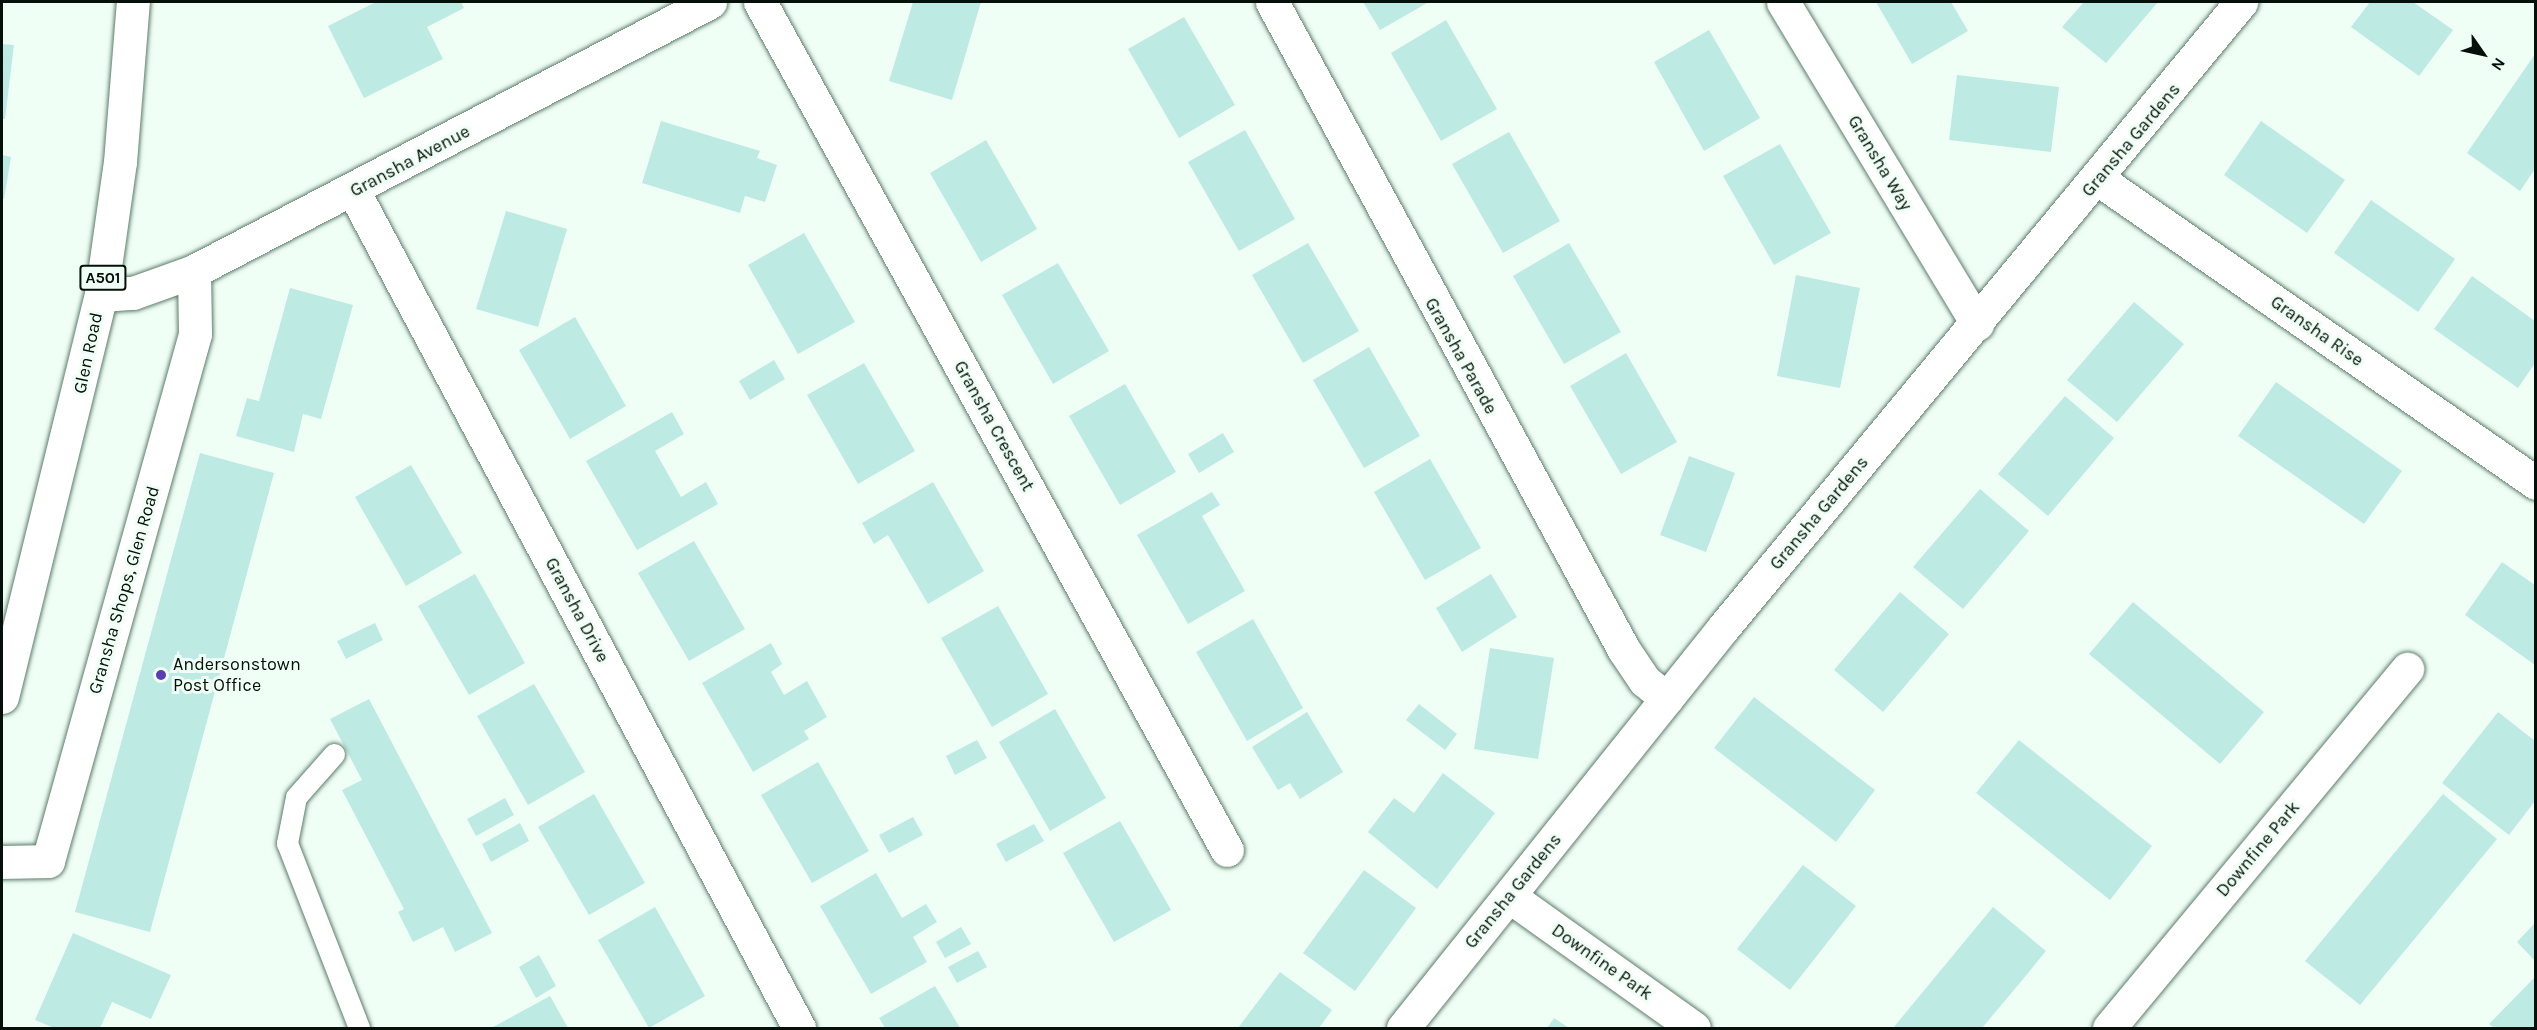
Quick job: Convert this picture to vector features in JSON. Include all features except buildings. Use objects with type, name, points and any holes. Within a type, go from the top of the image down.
[{"type":"street","name":"Glen Road","points":[[4,682],[101,296],[120,162],[133,2]]},
{"type":"street","name":"Gransha Avenue","points":[[101,296],[133,293],[194,271],[354,192],[710,2]]},
{"type":"street","name":"Gransha Crescent","points":[[760,2],[1227,850]]},
{"type":"street","name":"Gransha Parade","points":[[1272,2],[1624,650],[1645,681],[1667,699]]},
{"type":"street","name":"Gransha Way","points":[[1783,2],[1977,324]]},
{"type":"street","name":"Gransha Gardens","points":[[1403,1029],[1667,699],[2098,179],[2241,2]]},
{"type":"street","name":"Gransha Rise","points":[[2098,179],[2535,483]]},
{"type":"street","name":"Gransha Drive","points":[[354,192],[791,1026]]},
{"type":"street","name":"Gransha Shops, Glen Road","points":[[2,862],[48,861],[195,334],[194,271]]},
{"type":"street","name":"Downfine Park","points":[[2109,1029],[2407,669]]},
{"type":"street","name":"Downfine Park","points":[[1509,897],[1694,1029]]},
{"type":"lane","points":[[334,754],[296,797],[287,843],[359,1029]]},
{"type":"place","name":"Andersonstown Post Office","points":[[161,675]]}]
